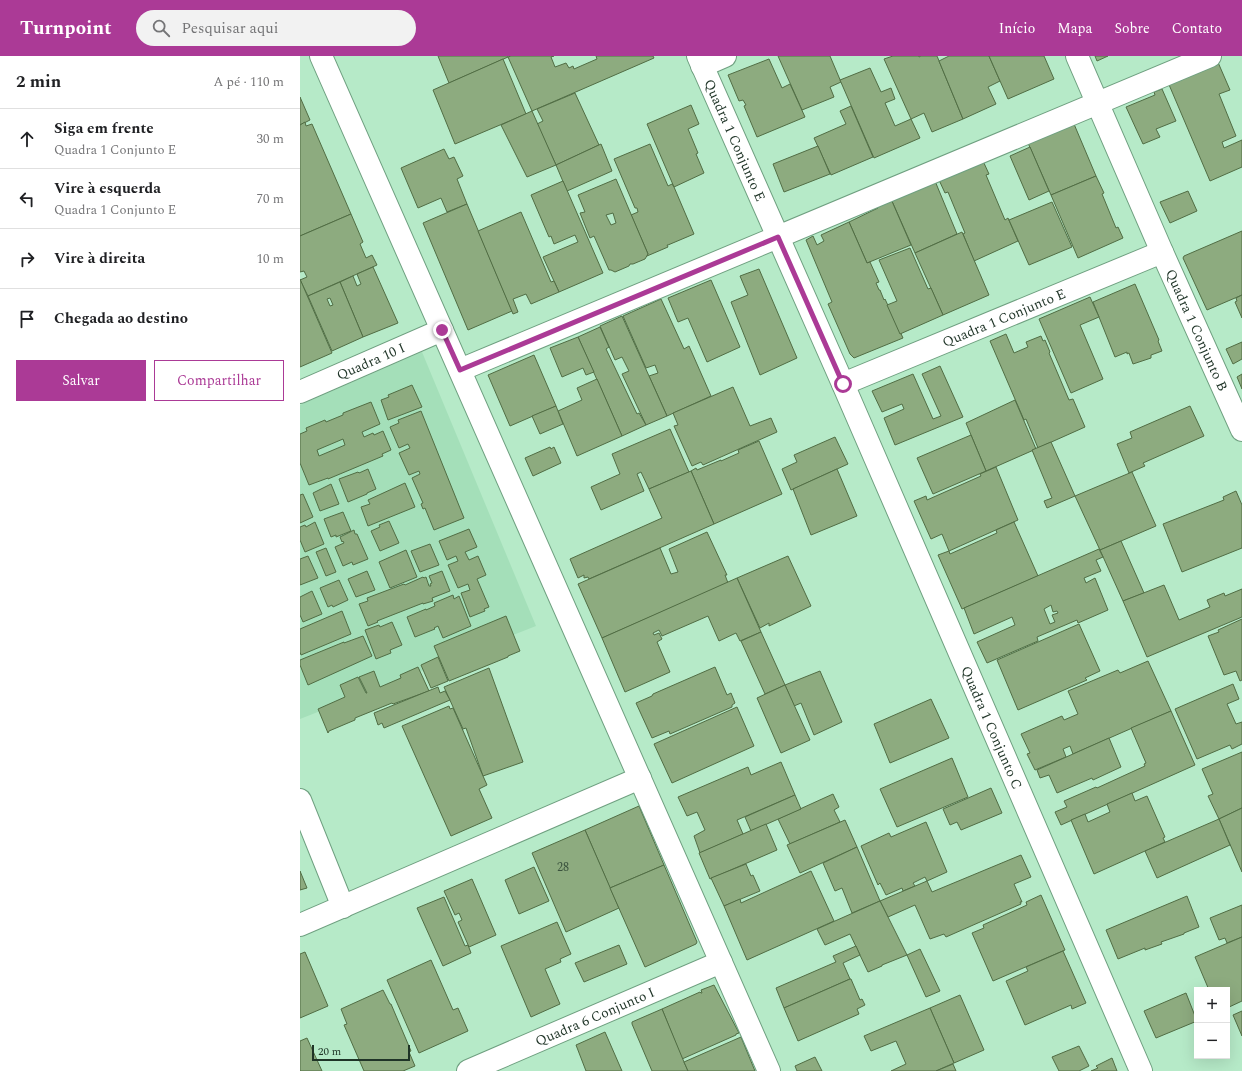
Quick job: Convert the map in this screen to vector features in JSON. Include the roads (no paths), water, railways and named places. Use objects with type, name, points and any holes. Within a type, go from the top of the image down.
[{"type":"street","points":[[321,56],[769,1071]]},
{"type":"street","name":"Quadra 1 Conjunto E","points":[[725,56],[700,61],[843,384],[1162,252]]},
{"type":"street","points":[[1077,56],[1162,252]]},
{"type":"street","points":[[460,370],[1210,56]]},
{"type":"street","name":"Quadra 1 Conjunto B","points":[[1162,252],[1242,430]]},
{"type":"street","name":"Quadra 10 I","points":[[300,392],[442,330]]},
{"type":"street","name":"Quadra 1 Conjunto C","points":[[843,384],[1141,1071]]},
{"type":"street","points":[[300,925],[640,778]]},
{"type":"street","points":[[300,800],[342,907]]},
{"type":"street","name":"Quadra 6 Conjunto I","points":[[468,1071],[721,962]]}]
